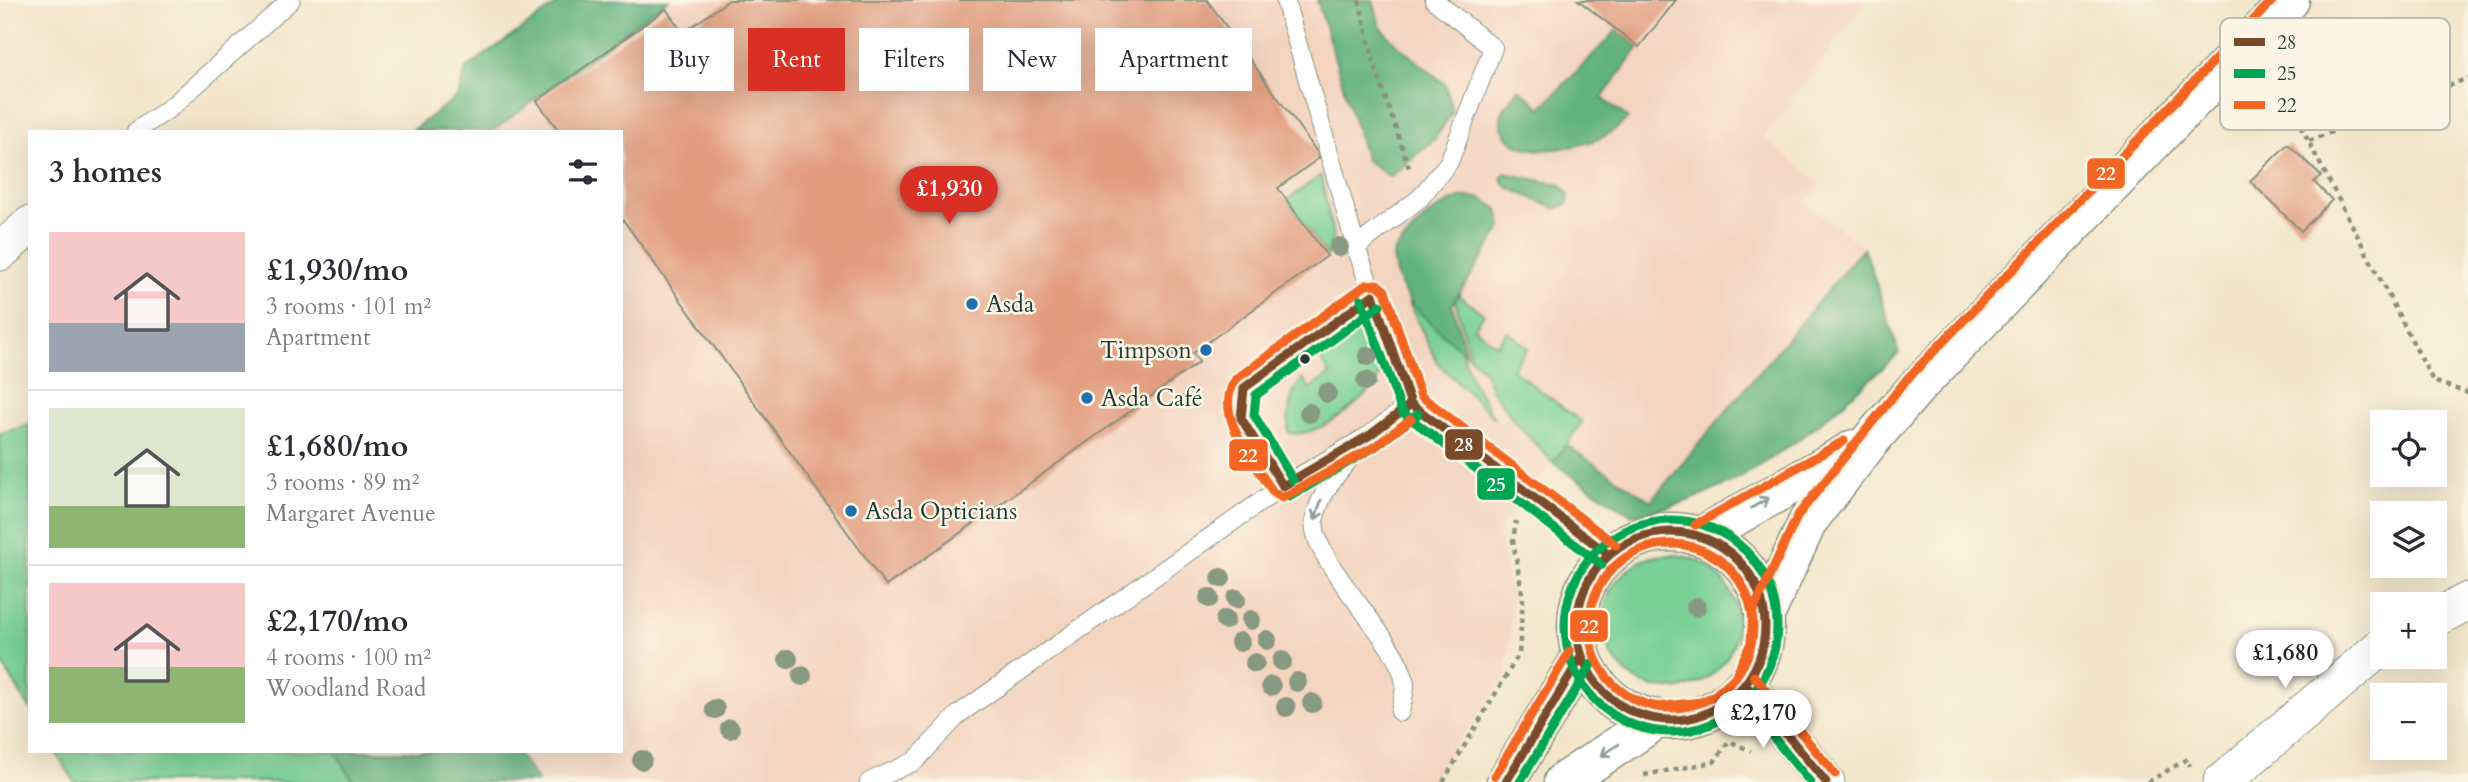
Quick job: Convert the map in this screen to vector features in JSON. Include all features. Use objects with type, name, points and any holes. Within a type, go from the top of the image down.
[{"type":"highway","points":[[2273,18],[2290,0]]},
{"type":"highway","points":[[1765,615],[1808,522],[1870,440],[1916,388],[2220,73]]},
{"type":"highway","points":[[1701,536],[1870,440]]},
{"type":"highway","points":[[1666,531],[1701,536],[1736,557],[1755,583],[1765,615],[1763,646],[1745,684],[1720,707],[1688,719],[1658,719],[1639,715],[1605,694],[1591,677],[1581,657],[1577,634],[1580,601],[1593,572],[1609,555],[1636,538],[1666,531]]},
{"type":"highway","points":[[1506,782],[1581,657]]},
{"type":"highway","points":[[1563,782],[1658,719]]},
{"type":"street","points":[[0,252],[28,227]]},
{"type":"street","points":[[2447,612],[2468,601]]},
{"type":"street","points":[[2208,776],[2370,655]]},
{"type":"street","points":[[1745,684],[1826,782]]},
{"type":"lane","points":[[137,130],[170,108],[291,0]]},
{"type":"lane","points":[[1285,0],[1356,247],[1410,404],[1609,555]]},
{"type":"lane","points":[[1356,247],[1420,198],[1449,162],[1493,48],[1434,0]]},
{"type":"lane","points":[[1283,486],[1241,418],[1244,388],[1373,295]]},
{"type":"lane","points":[[869,782],[915,761],[959,714],[1283,486],[1370,435],[1410,404]]},
{"type":"lane","points":[[1370,435],[1327,485],[1314,520],[1324,554],[1394,658],[1405,684],[1400,712]]},
{"type":"path","points":[[1359,0],[1375,67],[1420,198]]},
{"type":"path","points":[[2450,85],[2468,78]]},
{"type":"path","points":[[2302,130],[2433,381],[2468,393]]},
{"type":"path","points":[[2309,141],[2337,130]]},
{"type":"path","points":[[1443,782],[1519,654],[1523,598],[1513,541],[1517,522],[1507,513]]},
{"type":"path","points":[[1634,779],[1714,762],[1729,741],[1764,757],[1788,736]]},
{"type":"path","points":[[2148,782],[2187,759],[2208,776]]},
{"type":"shaded area","points":[[668,0],[1867,0],[1764,137],[1820,184],[1805,203],[1864,247],[1651,501],[1566,445],[1498,530],[1512,599],[1507,676],[1429,782],[538,782],[517,753],[623,753],[623,130],[494,130]]},
{"type":"green space","points":[[563,0],[668,0],[494,130],[412,130],[458,96],[466,68]]},
{"type":"green space","points":[[1317,0],[1373,0],[1380,26],[1395,43],[1445,84],[1453,111],[1435,139],[1390,177],[1366,160]]},
{"type":"green space","points":[[1617,30],[1639,47],[1602,98],[1628,118],[1597,140],[1568,147],[1537,149],[1512,141],[1502,127],[1501,117],[1519,89],[1541,108]]},
{"type":"green space","points":[[1505,173],[1561,185],[1569,195],[1567,204],[1556,209],[1507,187],[1501,178]]},
{"type":"green space","points":[[1321,175],[1333,237],[1327,256],[1287,200]]},
{"type":"green space","points":[[1464,197],[1480,198],[1498,209],[1502,227],[1452,305],[1466,354],[1429,322],[1408,298],[1395,270],[1393,253],[1433,212]]},
{"type":"green space","points":[[1864,247],[1899,353],[1809,432],[1777,455],[1708,493],[1670,507],[1631,515],[1553,463],[1566,445],[1651,501]]},
{"type":"green space","points":[[1458,295],[1484,314],[1474,328],[1497,345],[1507,331],[1528,348],[1512,369],[1582,422],[1553,463],[1516,423],[1491,389],[1483,369],[1470,357],[1455,300]]},
{"type":"green space","points":[[1408,301],[1460,348],[1473,382],[1495,419],[1437,362]]},
{"type":"green space","points":[[1363,333],[1372,337],[1380,360],[1381,370],[1375,384],[1354,405],[1325,425],[1298,434],[1288,432],[1290,403],[1298,385],[1303,379],[1310,389],[1330,374],[1320,359],[1327,348],[1338,340]]},
{"type":"green space","points":[[28,426],[28,706],[0,660],[0,433]]},
{"type":"green space","points":[[1670,555],[1696,560],[1717,575],[1732,596],[1737,622],[1732,648],[1717,669],[1696,684],[1670,689],[1644,684],[1623,669],[1608,648],[1603,622],[1608,596],[1623,575],[1644,560]]},
{"type":"green space","points":[[56,753],[336,753],[354,782],[75,782]]},
{"type":"green space","points":[[336,753],[517,753],[538,782],[354,782]]},
{"type":"building","name":"Asda","points":[[729,0],[1207,0],[1227,28],[1095,28],[1095,91],[1252,91],[1252,62],[1317,152],[1319,158],[1278,188],[1327,256],[1193,353],[1199,362],[886,586],[623,220],[623,130],[558,130],[537,101],[666,9],[679,28],[644,28],[644,91],[734,91],[734,28],[690,28]]},
{"type":"building","points":[[1578,0],[1676,0],[1639,47]]},
{"type":"building","points":[[2288,144],[2321,176],[2314,182],[2332,200],[2301,231],[2250,181]]},
{"type":"transit line","name":"22","points":[[2256,18],[2273,0]]},
{"type":"transit line","name":"22","points":[[1657,707],[1701,702],[1713,697],[1735,677],[1751,643],[1753,611],[1798,515],[1907,379],[2220,55]]},
{"type":"transit line","name":"22","points":[[1411,419],[1376,446],[1282,498],[1273,492],[1238,437],[1229,407],[1230,392],[1236,379],[1366,285],[1377,284],[1385,291],[1421,396],[1616,545]]},
{"type":"transit line","name":"28","points":[[1373,295],[1411,404],[1609,555]]},
{"type":"transit line","name":"28","points":[[1283,486],[1241,418],[1244,388],[1373,295]]},
{"type":"transit line","name":"25","points":[[1361,299],[1402,412],[1602,565]]},
{"type":"transit line","name":"25","points":[[1293,480],[1254,415],[1256,395],[1380,305]]},
{"type":"transit line","name":"28","points":[[1283,486],[1370,435],[1411,404]]},
{"type":"transit line","name":"25","points":[[1289,497],[1376,446],[1418,414]]},
{"type":"transit line","name":"22","points":[[1695,525],[1844,441]]},
{"type":"transit line","name":"25","points":[[1671,520],[1712,528],[1746,551],[1769,585],[1777,626],[1769,667],[1746,701],[1712,724],[1671,732],[1630,724],[1596,701],[1573,667],[1565,626],[1573,585],[1596,551],[1630,528],[1671,520]]},
{"type":"transit line","name":"28","points":[[1671,532],[1707,539],[1737,560],[1758,590],[1765,626],[1758,662],[1737,692],[1707,713],[1671,720],[1635,713],[1605,692],[1584,662],[1577,626],[1584,590],[1605,560],[1635,539],[1671,532]]},
{"type":"transit line","name":"22","points":[[1671,544],[1702,550],[1729,568],[1747,595],[1753,626],[1747,657],[1729,684],[1702,702],[1671,708],[1640,702],[1613,684],[1595,657],[1589,626],[1595,595],[1613,568],[1640,550],[1671,544]]},
{"type":"transit line","name":"22","points":[[1495,776],[1570,651]]},
{"type":"transit line","name":"28","points":[[1506,782],[1581,657]]},
{"type":"transit line","name":"25","points":[[1520,782],[1592,663]]},
{"type":"transit line","name":"22","points":[[1754,676],[1835,774]]},
{"type":"transit line","name":"28","points":[[1745,684],[1826,782]]},
{"type":"transit line","name":"25","points":[[1736,692],[1810,782]]},
{"type":"place","name":"Asda","points":[[972,304]]},
{"type":"place","name":"Timpson","points":[[1206,350]]},
{"type":"place","name":"Asda Café","points":[[1087,398]]},
{"type":"place","name":"Asda Opticians","points":[[851,511]]}]
